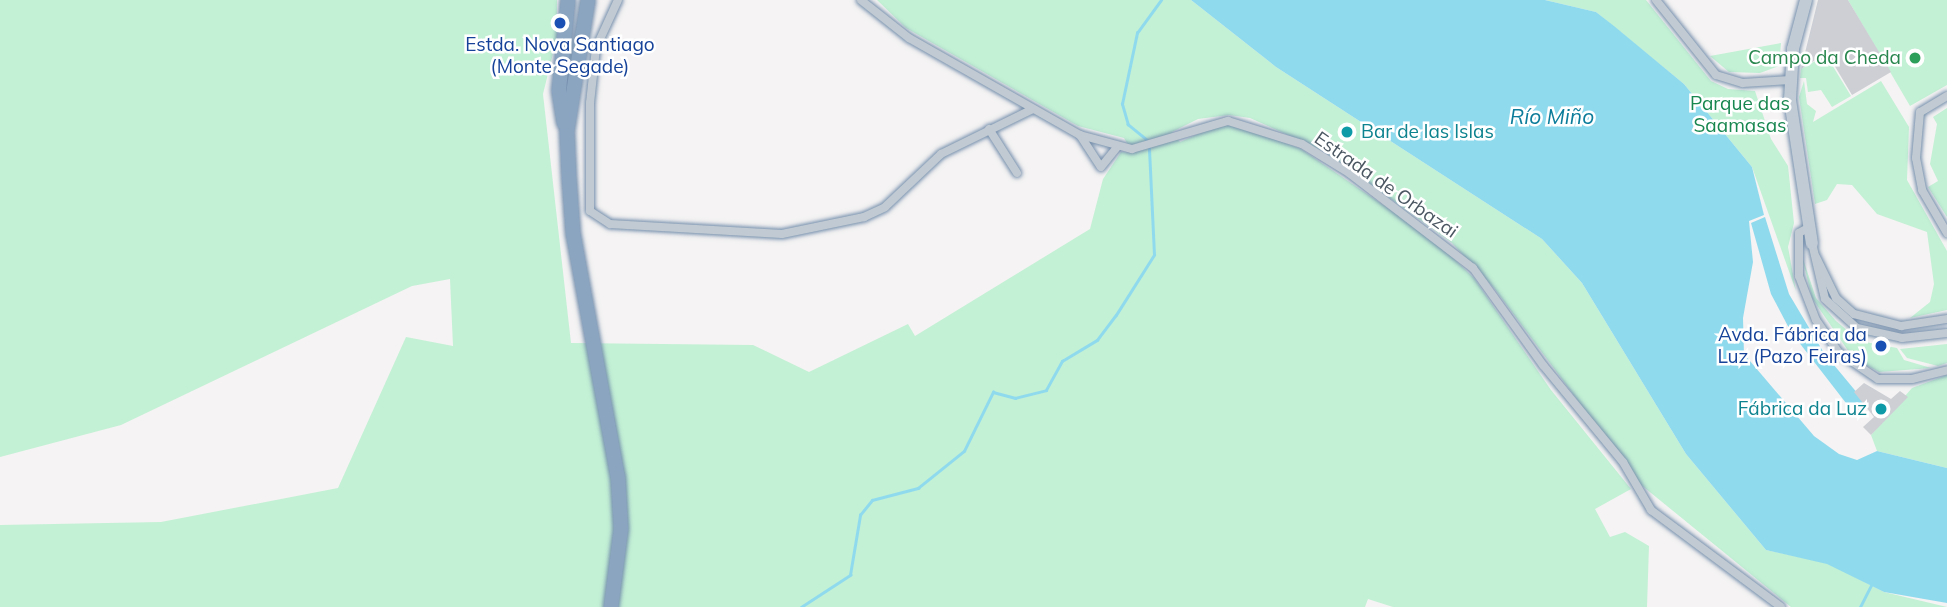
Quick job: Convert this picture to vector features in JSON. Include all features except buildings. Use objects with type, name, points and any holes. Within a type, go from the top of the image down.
[{"type":"highway","points":[[568,0],[559,90],[567,131],[573,233],[618,477],[621,529],[611,607]]},
{"type":"highway","points":[[567,131],[577,46],[588,0]]},
{"type":"street","points":[[618,0],[596,48],[587,178],[590,211],[597,221],[782,234],[814,230],[885,206],[941,154],[1033,109]]},
{"type":"street","name":"Estrada de Orbazai","points":[[861,0],[909,38],[1080,135],[1132,149],[1228,121],[1268,131],[1349,173],[1427,229],[1473,268],[1542,365],[1623,462],[1651,510],[1781,607]]},
{"type":"street","points":[[1656,0],[1716,75],[1744,83],[1790,80]]},
{"type":"street","points":[[1806,0],[1790,80],[1808,228],[1825,299],[1857,328],[1902,338],[1947,333]]},
{"type":"street","points":[[577,46],[596,48]]},
{"type":"street","points":[[1947,96],[1920,112],[1916,158],[1923,190],[1947,233]]},
{"type":"street","points":[[989,129],[1017,173]]},
{"type":"street","points":[[1080,135],[1101,167],[1117,147]]},
{"type":"street","points":[[569,177],[587,178]]},
{"type":"street","points":[[1808,228],[1798,233],[1801,285],[1823,332],[1846,361],[1867,375],[1892,381],[1947,370]]},
{"type":"street","points":[[1811,243],[1836,298],[1854,314],[1901,326],[1947,319]]},
{"type":"green space","points":[[0,0],[557,0],[557,37],[543,94],[571,343],[753,345],[809,372],[908,324],[915,336],[1090,229],[1103,179],[1121,152],[1133,153],[1124,138],[1078,126],[906,28],[877,0],[1191,0],[1276,67],[1542,239],[1582,283],[1686,454],[1766,550],[1827,563],[1884,592],[1947,607],[1791,607],[1640,484],[1494,288],[1452,243],[1326,152],[1250,118],[1229,115],[1198,119],[1172,132],[1180,142],[1216,126],[1237,125],[1301,149],[1433,239],[1474,278],[1551,390],[1631,489],[1595,509],[1610,537],[1625,532],[1649,546],[1647,607],[1393,607],[1368,599],[1365,607],[0,607],[0,525],[161,522],[338,488],[406,337],[453,346],[450,279],[412,286],[121,425],[0,457]]},
{"type":"green space","name":"Parque das Saamasas","points":[[1545,0],[1646,0],[1711,81],[1728,89],[1755,91],[1771,139],[1788,166],[1794,223],[1788,247],[1796,291],[1752,167],[1684,84],[1596,12]]},
{"type":"green space","name":"Campo da Cheda","points":[[1848,0],[1947,0],[1947,85],[1910,106]]},
{"type":"green space","points":[[1781,43],[1779,66],[1760,73],[1729,72],[1710,56]]},
{"type":"green space","points":[[1826,55],[1851,96],[1832,107],[1821,90],[1808,92],[1806,78],[1800,78],[1801,69]]},
{"type":"green space","points":[[1804,81],[1807,104],[1816,111],[1813,122],[1881,81],[1909,127],[1907,180],[1947,251],[1947,310],[1910,318],[1930,302],[1934,284],[1927,232],[1877,214],[1852,185],[1837,184],[1827,200],[1815,204],[1799,97]]},
{"type":"green space","points":[[1947,108],[1947,217],[1928,187],[1938,181],[1930,164],[1937,124],[1933,117]]},
{"type":"green space","points":[[1801,253],[1816,298],[1836,321],[1860,341],[1897,348],[1904,360],[1931,368],[1879,372],[1853,358],[1812,298]]},
{"type":"green space","points":[[1947,344],[1947,363],[1938,366],[1907,358],[1900,349]]},
{"type":"green space","points":[[1947,375],[1947,468],[1877,451],[1871,435],[1912,388]]},
{"type":"water","name":"Río Miño","points":[[1191,0],[1545,0],[1596,12],[1614,26],[1684,84],[1752,167],[1764,215],[1749,221],[1753,262],[1743,318],[1744,354],[1814,436],[1839,454],[1857,460],[1877,451],[1947,468],[1947,603],[1884,592],[1827,564],[1766,550],[1686,454],[1582,283],[1542,239],[1276,67]]},
{"type":"water","points":[[1765,217],[1789,294],[1824,353],[1863,400],[1865,407],[1856,416],[1791,332],[1771,294],[1751,223]]},
{"type":"waterway","points":[[1148,141],[1128,125],[1122,104],[1137,33],[1161,0]]},
{"type":"waterway","points":[[801,607],[850,575],[860,515],[872,500],[918,488],[964,451],[993,392],[1015,398],[1046,390],[1062,361],[1097,340],[1116,315],[1154,255],[1149,148]]},
{"type":"waterway","points":[[1860,607],[1871,585]]},
{"type":"place","name":"Estda. Nova Santiago (Monte Segade)","points":[[560,23]]},
{"type":"place","name":"Campo da Cheda","points":[[1915,58]]},
{"type":"place","name":"Bar de las Islas","points":[[1347,132]]},
{"type":"place","name":"Avda. Fábrica da Luz (Pazo Feiras)","points":[[1881,346]]},
{"type":"place","name":"Fábrica da Luz","points":[[1881,409]]}]
